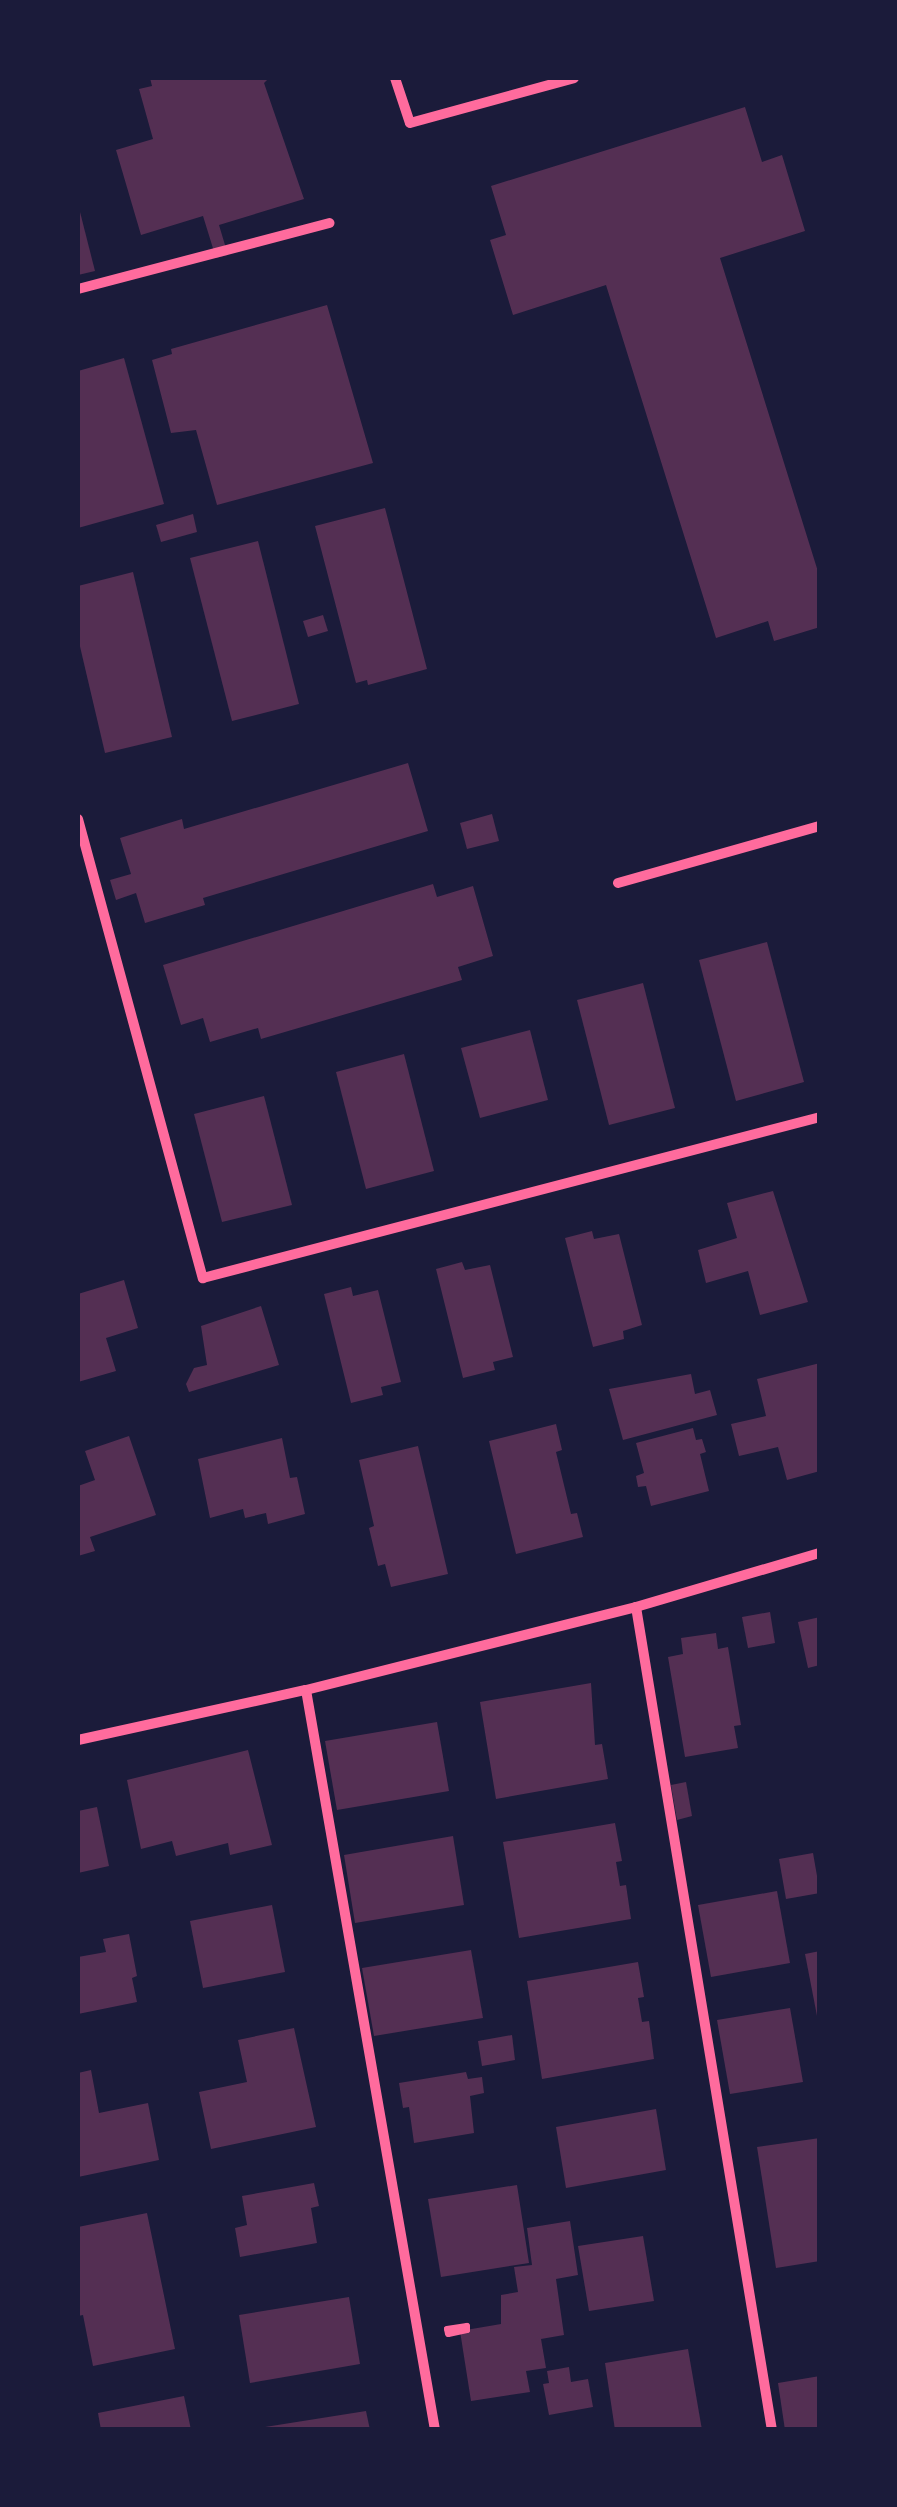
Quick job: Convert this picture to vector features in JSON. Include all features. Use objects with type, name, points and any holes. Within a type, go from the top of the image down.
[{"type":"street","points":[[395,78],[410,124],[574,78]]},
{"type":"street","points":[[78,289],[330,222]]},
{"type":"street","points":[[78,819],[203,1278],[820,1117]]},
{"type":"street","points":[[618,882],[820,826]]},
{"type":"street","points":[[78,1740],[306,1690],[636,1607],[820,1553]]},
{"type":"street","points":[[636,1607],[772,2430]]},
{"type":"street","points":[[306,1690],[434,2430]]},
{"type":"building","points":[[150,78],[269,78],[264,83],[304,199],[219,225],[228,255],[216,258],[203,216],[141,235],[116,150],[153,139],[139,89],[152,86]]},
{"type":"building","points":[[745,107],[762,162],[782,155],[805,231],[720,258],[820,578],[820,627],[774,641],[768,621],[716,638],[606,285],[513,315],[490,240],[506,235],[491,186]]},
{"type":"building","points":[[78,209],[95,271],[78,275]]},
{"type":"building","points":[[327,305],[373,463],[217,505],[196,430],[171,433],[152,360],[172,354],[171,349]]},
{"type":"building","points":[[124,358],[164,504],[78,528],[78,371]]},
{"type":"building","points":[[385,508],[427,669],[368,685],[367,680],[356,683],[315,526]]},
{"type":"building","points":[[193,514],[197,532],[161,542],[156,525]]},
{"type":"building","points":[[258,541],[299,704],[232,721],[190,558]]},
{"type":"building","points":[[133,572],[172,737],[105,753],[78,638],[78,586]]},
{"type":"building","points":[[323,615],[328,631],[308,637],[303,621]]},
{"type":"building","points":[[408,763],[428,831],[203,898],[205,905],[145,923],[136,893],[116,900],[110,880],[131,874],[120,838],[182,819],[184,829]]},
{"type":"building","points":[[492,814],[499,841],[467,849],[460,823]]},
{"type":"building","points":[[433,884],[437,897],[473,886],[493,956],[458,967],[462,980],[261,1039],[258,1028],[210,1042],[203,1018],[181,1025],[163,965]]},
{"type":"building","points":[[767,942],[804,1082],[736,1101],[699,960]]},
{"type":"building","points":[[643,983],[675,1108],[609,1125],[577,1000]]},
{"type":"building","points":[[530,1030],[548,1100],[480,1118],[461,1048]]},
{"type":"building","points":[[404,1054],[434,1171],[366,1189],[336,1072]]},
{"type":"building","points":[[264,1096],[292,1205],[222,1222],[194,1114]]},
{"type":"building","points":[[773,1191],[808,1302],[760,1315],[748,1271],[706,1283],[698,1250],[737,1238],[727,1203]]},
{"type":"building","points":[[592,1231],[594,1239],[619,1234],[642,1325],[623,1331],[624,1339],[593,1347],[565,1238]]},
{"type":"building","points":[[462,1262],[465,1270],[490,1265],[513,1357],[493,1362],[495,1370],[463,1378],[436,1269]]},
{"type":"building","points":[[124,1280],[138,1328],[106,1338],[116,1371],[78,1382],[78,1294]]},
{"type":"building","points":[[351,1287],[353,1296],[378,1290],[401,1382],[381,1387],[383,1395],[351,1403],[324,1294]]},
{"type":"building","points":[[261,1306],[279,1365],[189,1392],[186,1384],[194,1368],[207,1365],[201,1326]]},
{"type":"building","points":[[820,1363],[820,1471],[787,1480],[778,1447],[739,1456],[731,1424],[766,1416],[757,1379]]},
{"type":"building","points":[[691,1374],[695,1394],[710,1390],[717,1415],[623,1440],[609,1389]]},
{"type":"building","points":[[556,1424],[562,1450],[556,1452],[571,1514],[577,1513],[583,1537],[516,1554],[489,1441]]},
{"type":"building","points":[[693,1428],[696,1440],[702,1439],[706,1452],[700,1454],[709,1491],[651,1506],[646,1486],[638,1487],[636,1476],[644,1473],[636,1443]]},
{"type":"building","points":[[129,1436],[156,1515],[90,1537],[95,1551],[78,1556],[78,1486],[95,1480],[85,1451]]},
{"type":"building","points":[[282,1438],[290,1478],[297,1477],[305,1514],[268,1524],[266,1513],[245,1518],[243,1509],[210,1518],[198,1459]]},
{"type":"building","points":[[418,1446],[448,1574],[391,1587],[385,1564],[378,1566],[369,1528],[374,1526],[359,1460]]},
{"type":"building","points":[[770,1612],[775,1643],[748,1648],[742,1617]]},
{"type":"building","points":[[820,1617],[820,1665],[808,1668],[798,1622]]},
{"type":"building","points":[[716,1633],[718,1649],[728,1647],[741,1725],[734,1726],[738,1748],[685,1757],[668,1657],[683,1654],[681,1638]]},
{"type":"building","points":[[591,1683],[595,1745],[602,1744],[608,1779],[496,1799],[480,1702]]},
{"type":"building","points":[[437,1722],[449,1791],[337,1810],[325,1741]]},
{"type":"building","points":[[248,1750],[272,1845],[230,1855],[228,1843],[176,1856],[172,1841],[141,1849],[127,1780]]},
{"type":"building","points":[[686,1782],[692,1816],[677,1820],[671,1785]]},
{"type":"building","points":[[97,1807],[109,1866],[78,1873],[78,1811]]},
{"type":"building","points":[[615,1823],[622,1861],[616,1862],[620,1886],[626,1885],[631,1919],[519,1938],[503,1842]]},
{"type":"building","points":[[453,1836],[464,1905],[355,1923],[344,1855]]},
{"type":"building","points":[[813,1853],[820,1893],[786,1899],[779,1859]]},
{"type":"building","points":[[777,1891],[790,1963],[711,1977],[698,1905]]},
{"type":"building","points":[[272,1905],[285,1972],[203,1988],[190,1921]]},
{"type":"building","points":[[129,1934],[137,1976],[132,1978],[137,2002],[78,2014],[78,1957],[106,1952],[103,1939]]},
{"type":"building","points":[[471,1950],[483,2018],[374,2036],[362,1968]]},
{"type":"building","points":[[820,1951],[820,2021],[818,2021],[805,1954]]},
{"type":"building","points":[[638,1962],[644,1997],[638,1998],[642,2022],[649,2021],[654,2059],[542,2079],[527,1981]]},
{"type":"building","points":[[790,2008],[803,2082],[730,2094],[717,2020]]},
{"type":"building","points":[[294,2028],[316,2127],[211,2149],[199,2092],[247,2082],[238,2040]]},
{"type":"building","points":[[512,2035],[515,2060],[482,2066],[478,2041]]},
{"type":"building","points":[[91,2070],[99,2113],[148,2103],[159,2160],[78,2177],[78,2073]]},
{"type":"building","points":[[466,2072],[468,2079],[482,2077],[484,2093],[470,2096],[474,2133],[414,2143],[409,2107],[403,2108],[399,2083]]},
{"type":"building","points":[[656,2109],[666,2170],[566,2188],[556,2127]]},
{"type":"building","points":[[820,2138],[820,2261],[776,2268],[757,2147]]},
{"type":"building","points":[[314,2183],[319,2206],[311,2208],[317,2243],[240,2257],[235,2228],[247,2225],[242,2196]]},
{"type":"building","points":[[517,2185],[529,2263],[441,2277],[428,2199]]},
{"type":"building","points":[[147,2213],[175,2349],[93,2366],[83,2315],[78,2316],[78,2227]]},
{"type":"building","points":[[570,2221],[578,2275],[556,2279],[564,2335],[541,2339],[546,2368],[526,2371],[530,2392],[471,2401],[460,2331],[501,2324],[501,2295],[518,2292],[514,2267],[532,2265],[527,2228]]},
{"type":"building","points":[[643,2236],[654,2301],[589,2311],[578,2246]]},
{"type":"building","points":[[349,2297],[360,2364],[250,2383],[239,2315]]},
{"type":"building","points":[[688,2349],[702,2430],[615,2430],[605,2363]]},
{"type":"building","points":[[569,2367],[571,2382],[588,2379],[593,2407],[549,2415],[543,2384],[549,2383],[547,2371]]},
{"type":"building","points":[[820,2376],[820,2430],[785,2430],[778,2383]]},
{"type":"building","points":[[184,2396],[191,2430],[101,2430],[98,2413]]},
{"type":"building","points":[[366,2411],[370,2430],[265,2430],[265,2427]]}]
